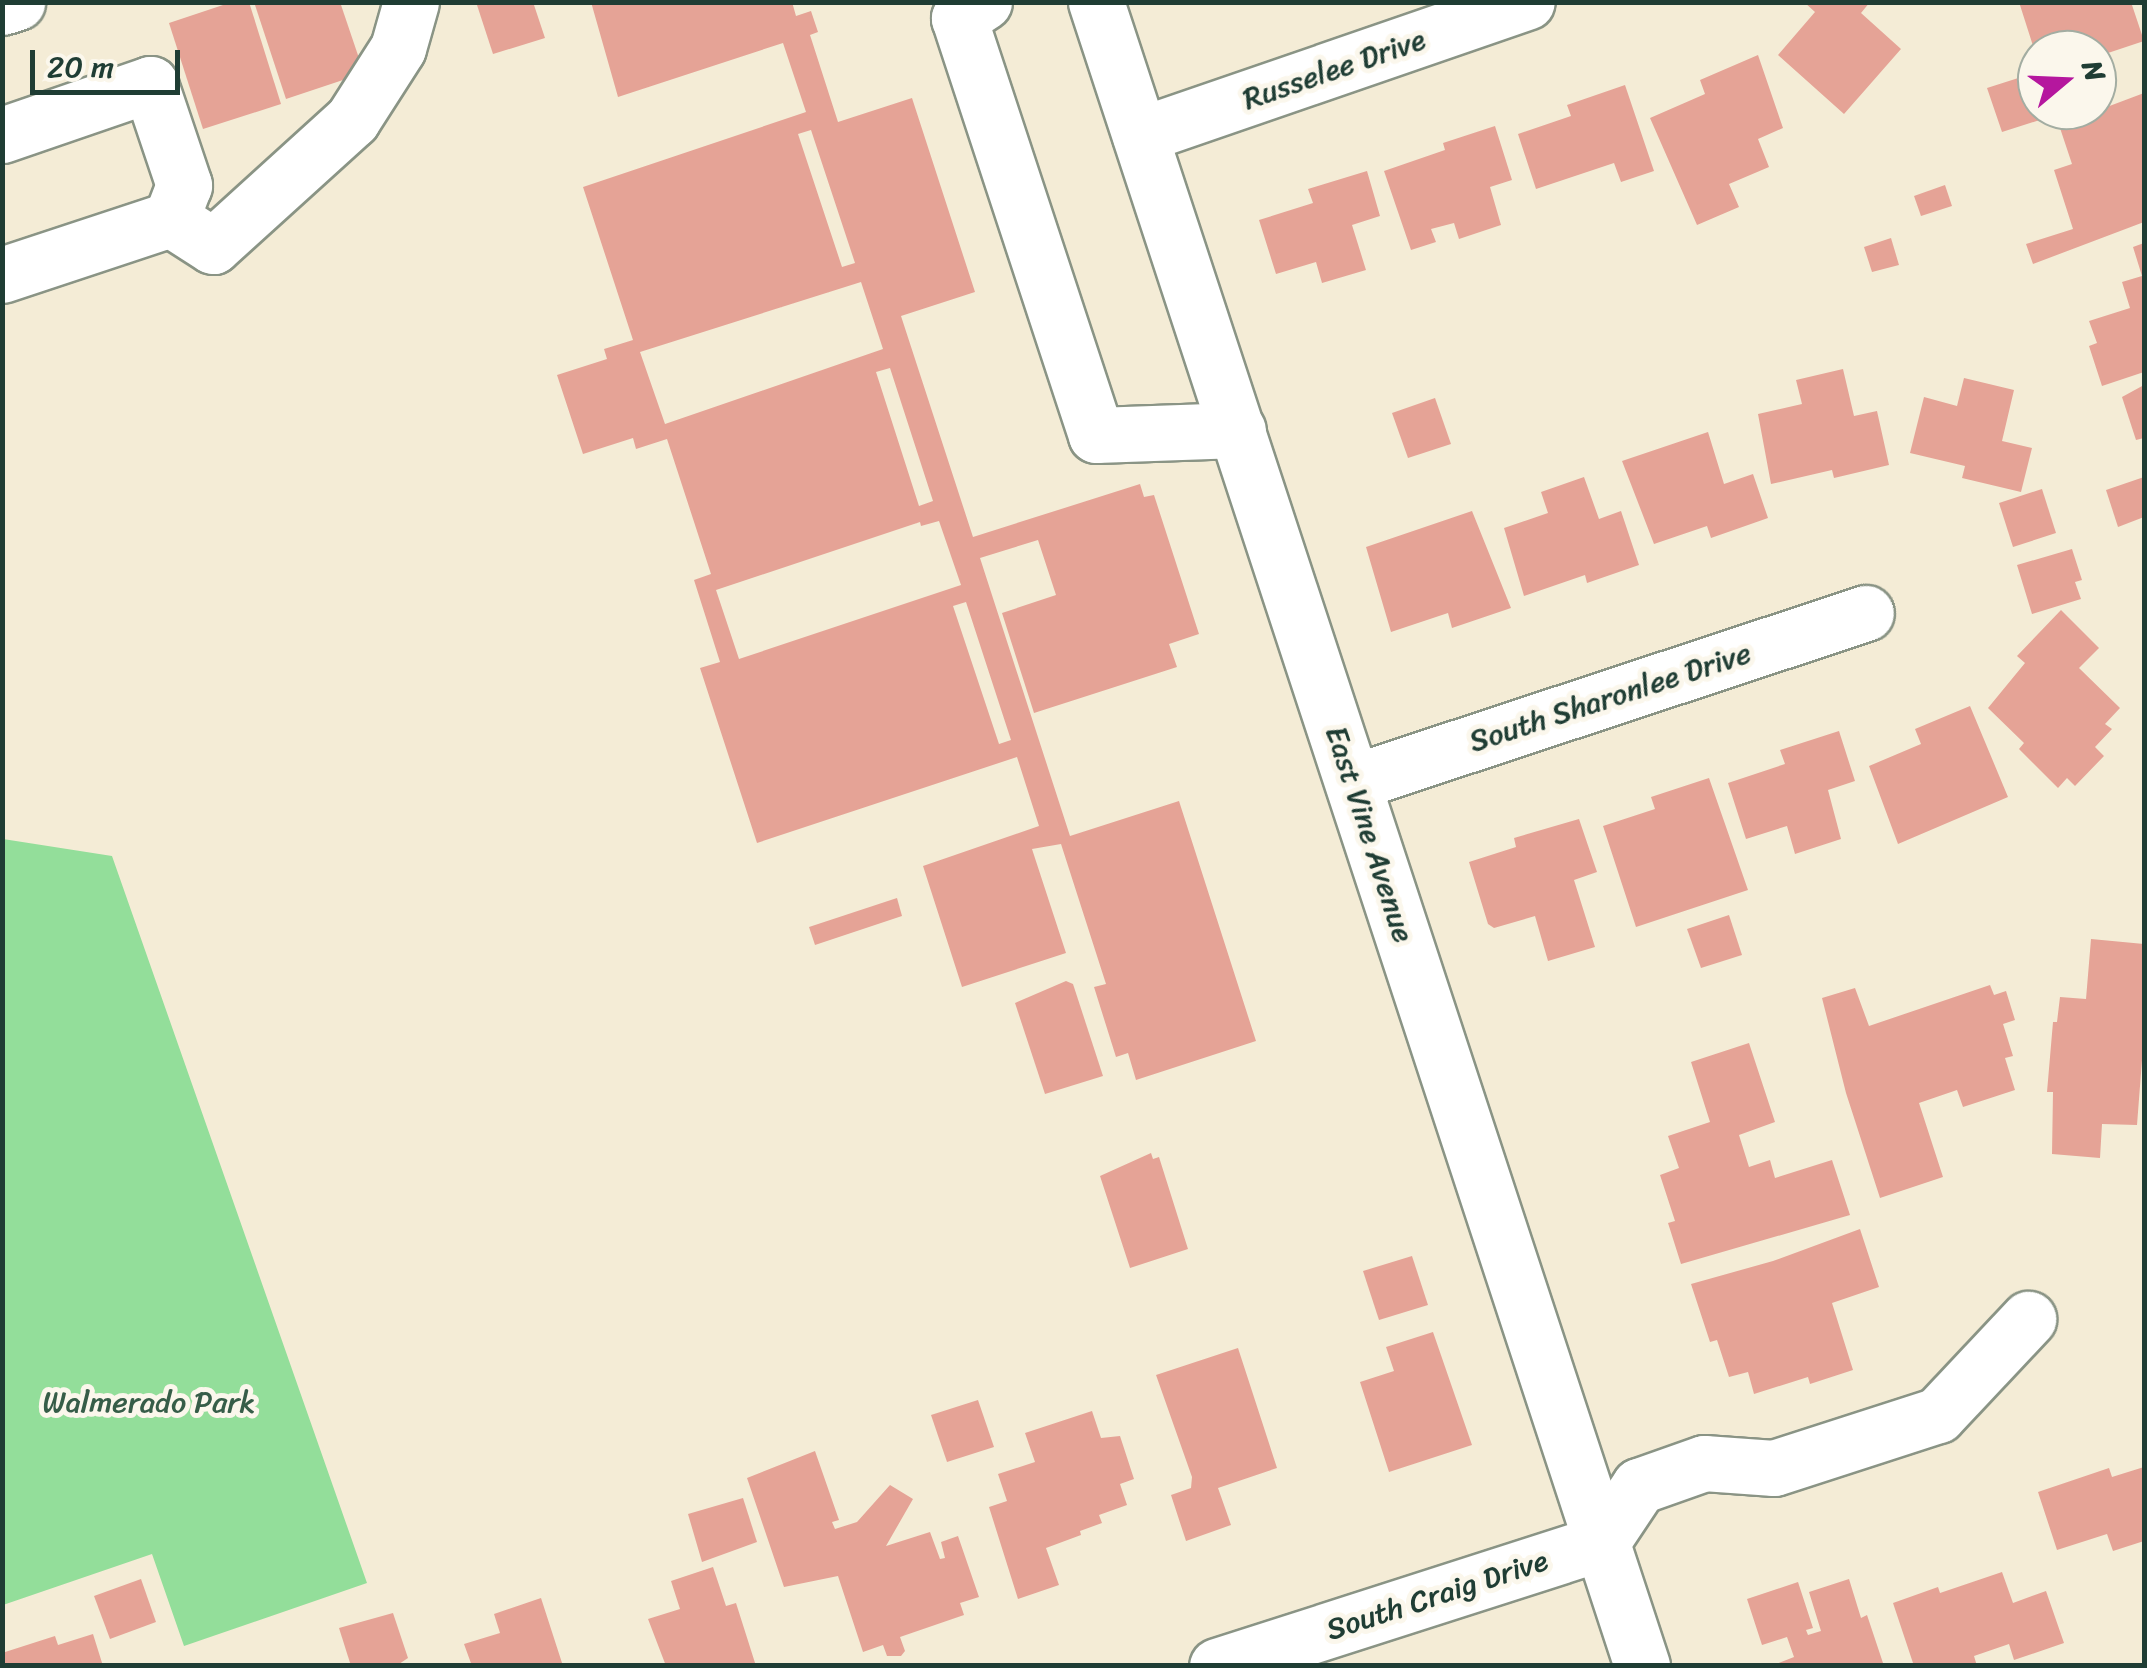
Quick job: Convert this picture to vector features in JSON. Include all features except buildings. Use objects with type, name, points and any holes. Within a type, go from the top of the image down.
[{"type":"street","points":[[2,8],[18,2]]},
{"type":"street","points":[[2,275],[171,220],[213,246],[352,120],[398,48],[411,2]]},
{"type":"street","points":[[984,2],[959,18],[1096,435],[1238,430]]},
{"type":"street","name":"East Vine Avenue","points":[[1096,2],[1642,1666]]},
{"type":"street","name":"Russelee Drive","points":[[1140,135],[1527,2]]},
{"type":"street","points":[[2,135],[150,84],[184,185],[171,220]]},
{"type":"street","name":"South Sharonlee Drive","points":[[1354,782],[1866,612]]},
{"type":"street","points":[[1600,1542],[1639,1486],[1704,1463],[1774,1468],[1938,1415],[2028,1320]]},
{"type":"street","name":"South Craig Drive","points":[[1217,1666],[1600,1542]]},
{"type":"green space","name":"Walmerado Park","points":[[3,839],[112,856],[367,1583],[184,1646],[152,1554],[3,1605]]}]
